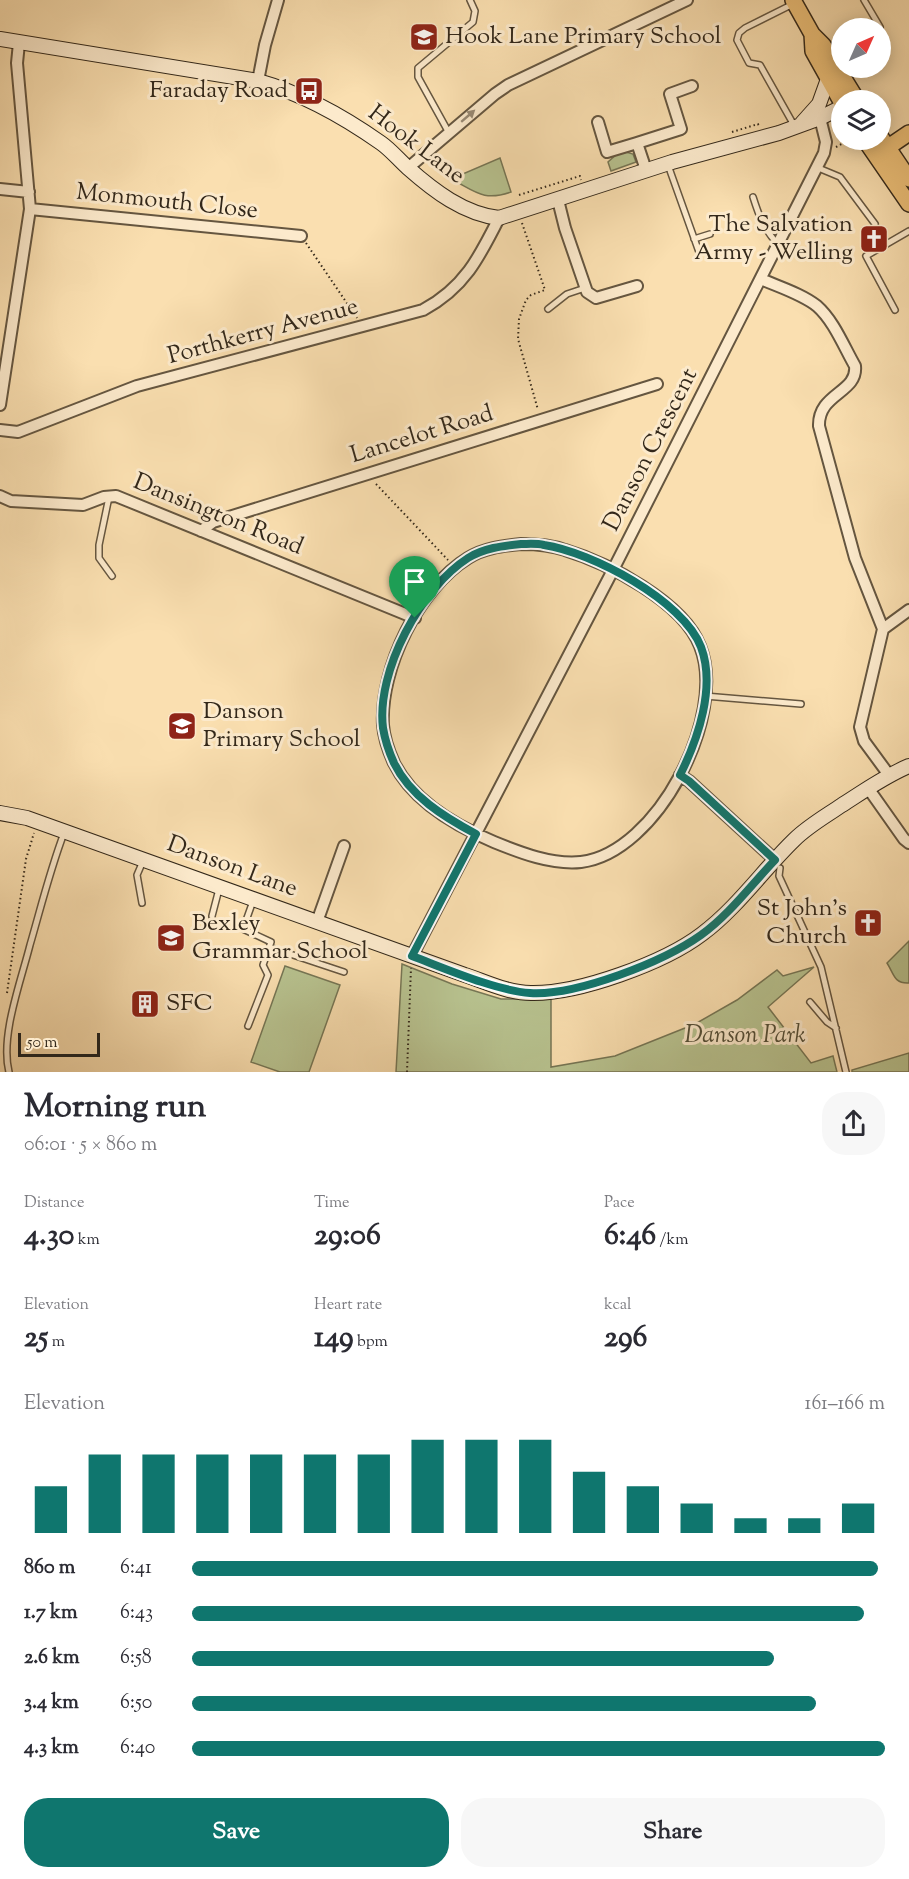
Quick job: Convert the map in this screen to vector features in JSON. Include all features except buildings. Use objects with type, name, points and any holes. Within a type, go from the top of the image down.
[{"type":"main road","points":[[794,2],[812,34],[823,45],[831,68]]},
{"type":"main road","points":[[836,78],[847,90]]},
{"type":"main road","points":[[891,142],[909,134]]},
{"type":"main road","points":[[884,150],[909,204]]},
{"type":"main road","points":[[885,150],[909,179]]},
{"type":"street","points":[[258,81],[265,45],[278,0]]},
{"type":"street","points":[[408,168],[495,93],[508,85],[687,0]]},
{"type":"street","name":"Hook Lane","points":[[0,39],[258,81],[293,93],[383,144],[436,192],[484,217],[499,218]]},
{"type":"street","points":[[0,405],[5,338],[30,209],[17,63],[19,43]]},
{"type":"street","points":[[798,126],[819,104],[833,78]]},
{"type":"street","points":[[598,122],[607,152],[681,129],[670,94],[692,86]]},
{"type":"street","points":[[499,218],[667,164],[798,126],[820,118],[831,110]]},
{"type":"street","name":"Danson Crescent","points":[[412,956],[613,570],[824,153],[826,142],[820,118]]},
{"type":"street","points":[[637,143],[646,171]]},
{"type":"street","points":[[0,189],[28,192]]},
{"type":"street","points":[[558,200],[585,288],[591,296],[596,298],[637,286]]},
{"type":"street","name":"Monmouth Close","points":[[30,209],[301,236]]},
{"type":"street","name":"Porthkerry Avenue","points":[[0,430],[18,432],[137,386],[423,310],[455,288],[475,264],[499,218]]},
{"type":"street","points":[[761,279],[817,306],[825,315],[855,366],[856,374],[853,381],[826,404],[818,418],[855,558],[883,628],[860,728],[864,741],[889,775]]},
{"type":"street","name":"Lancelot Road","points":[[201,531],[213,522],[657,384]]},
{"type":"street","name":"Dansington Road","points":[[0,496],[10,501],[83,506],[109,496],[123,498],[415,618]]},
{"type":"street","points":[[521,544],[543,544],[564,549],[613,570],[656,597],[689,627],[702,649],[705,696],[698,733],[680,775],[664,802],[639,830],[614,850],[582,862],[563,862],[509,848],[476,834],[431,807],[412,789],[395,765],[386,743],[383,726],[387,681],[393,661],[415,618],[441,580],[454,568],[485,549],[521,544]]},
{"type":"street","points":[[883,628],[909,610]]},
{"type":"street","name":"Danson Lane","points":[[0,813],[27,818],[509,990],[529,993],[572,988],[644,965],[693,940],[778,867],[811,825],[889,775],[909,766]]},
{"type":"street","points":[[680,775],[778,867]]},
{"type":"street","points":[[868,788],[909,843]]},
{"type":"street","points":[[317,922],[344,846]]},
{"type":"lane","points":[[449,133],[418,77],[418,68],[473,22],[475,11],[470,0]]},
{"type":"lane","points":[[864,0],[875,18]]},
{"type":"lane","points":[[794,2],[745,28],[739,33],[737,40],[749,63],[760,65],[798,126]]},
{"type":"lane","points":[[667,164],[699,252]]},
{"type":"lane","points":[[816,167],[840,177],[875,224]]},
{"type":"lane","points":[[753,197],[762,224],[778,244]]},
{"type":"lane","points":[[896,310],[866,256],[909,231]]},
{"type":"lane","points":[[694,239],[710,234]]},
{"type":"lane","points":[[548,309],[567,294],[585,288]]},
{"type":"lane","points":[[109,496],[99,545],[99,558],[112,576]]},
{"type":"lane","points":[[705,696],[801,704]]},
{"type":"lane","points":[[9,1072],[6,1060],[12,1012],[64,832]]},
{"type":"lane","points":[[142,903],[137,875],[143,859]]},
{"type":"lane","points":[[778,867],[827,986],[846,1072]]},
{"type":"lane","points":[[212,916],[219,887]]},
{"type":"lane","points":[[248,1026],[268,975],[263,965],[271,942],[243,929],[254,899]]},
{"type":"lane","points":[[270,947],[344,972]]},
{"type":"lane","points":[[810,1002],[827,1022],[836,1028]]},
{"type":"path","points":[[519,195],[580,176],[585,191]]},
{"type":"path","points":[[521,220],[545,290],[531,295],[526,300],[519,319],[518,339],[539,413]]},
{"type":"path","points":[[301,236],[363,327]]},
{"type":"path","points":[[372,479],[454,568]]},
{"type":"path","points":[[7,999],[26,859],[39,823]]},
{"type":"path","points":[[407,1072],[412,956]]},
{"type":"green space","points":[[626,152],[633,154],[636,162],[611,171],[608,162],[617,154]]},
{"type":"green space","points":[[500,158],[511,192],[493,196],[480,194],[451,179]]},
{"type":"green space","points":[[909,941],[909,983],[904,983],[895,978],[887,963]]},
{"type":"green space","points":[[402,964],[452,984],[501,999],[551,999],[551,1067],[615,1056],[695,1024],[737,1000],[777,970],[783,976],[814,967],[768,1007],[811,1063],[833,1056],[837,1072],[396,1072]]},
{"type":"green space","points":[[285,966],[340,985],[309,1072],[280,1072],[251,1062]]},
{"type":"green space","name":"Danson Park","points":[[909,1053],[909,1072],[852,1072],[852,1070]]},
{"type":"place","name":"Hook Lane Primary School","points":[[424,37]]},
{"type":"place","name":"Faraday Road","points":[[309,91]]},
{"type":"place","name":"The Salvation Army - Welling","points":[[874,239]]},
{"type":"place","name":"Danson Primary School","points":[[182,726]]},
{"type":"place","name":"St John's Church","points":[[868,923]]},
{"type":"place","name":"Bexley Grammar School","points":[[171,938]]},
{"type":"place","name":"SFC","points":[[145,1004]]},
{"type":"route","points":[[543,544],[564,549],[590,559],[633,581],[676,614],[696,636],[702,649],[705,672],[703,712],[691,753],[680,775],[775,860],[720,918],[702,934],[683,946],[644,965],[572,988],[529,993],[509,990],[412,956],[476,834],[431,807],[412,789],[395,765],[386,743],[383,726],[387,681],[393,661],[415,618],[441,580],[454,568],[485,549],[503,545],[543,544]]}]
